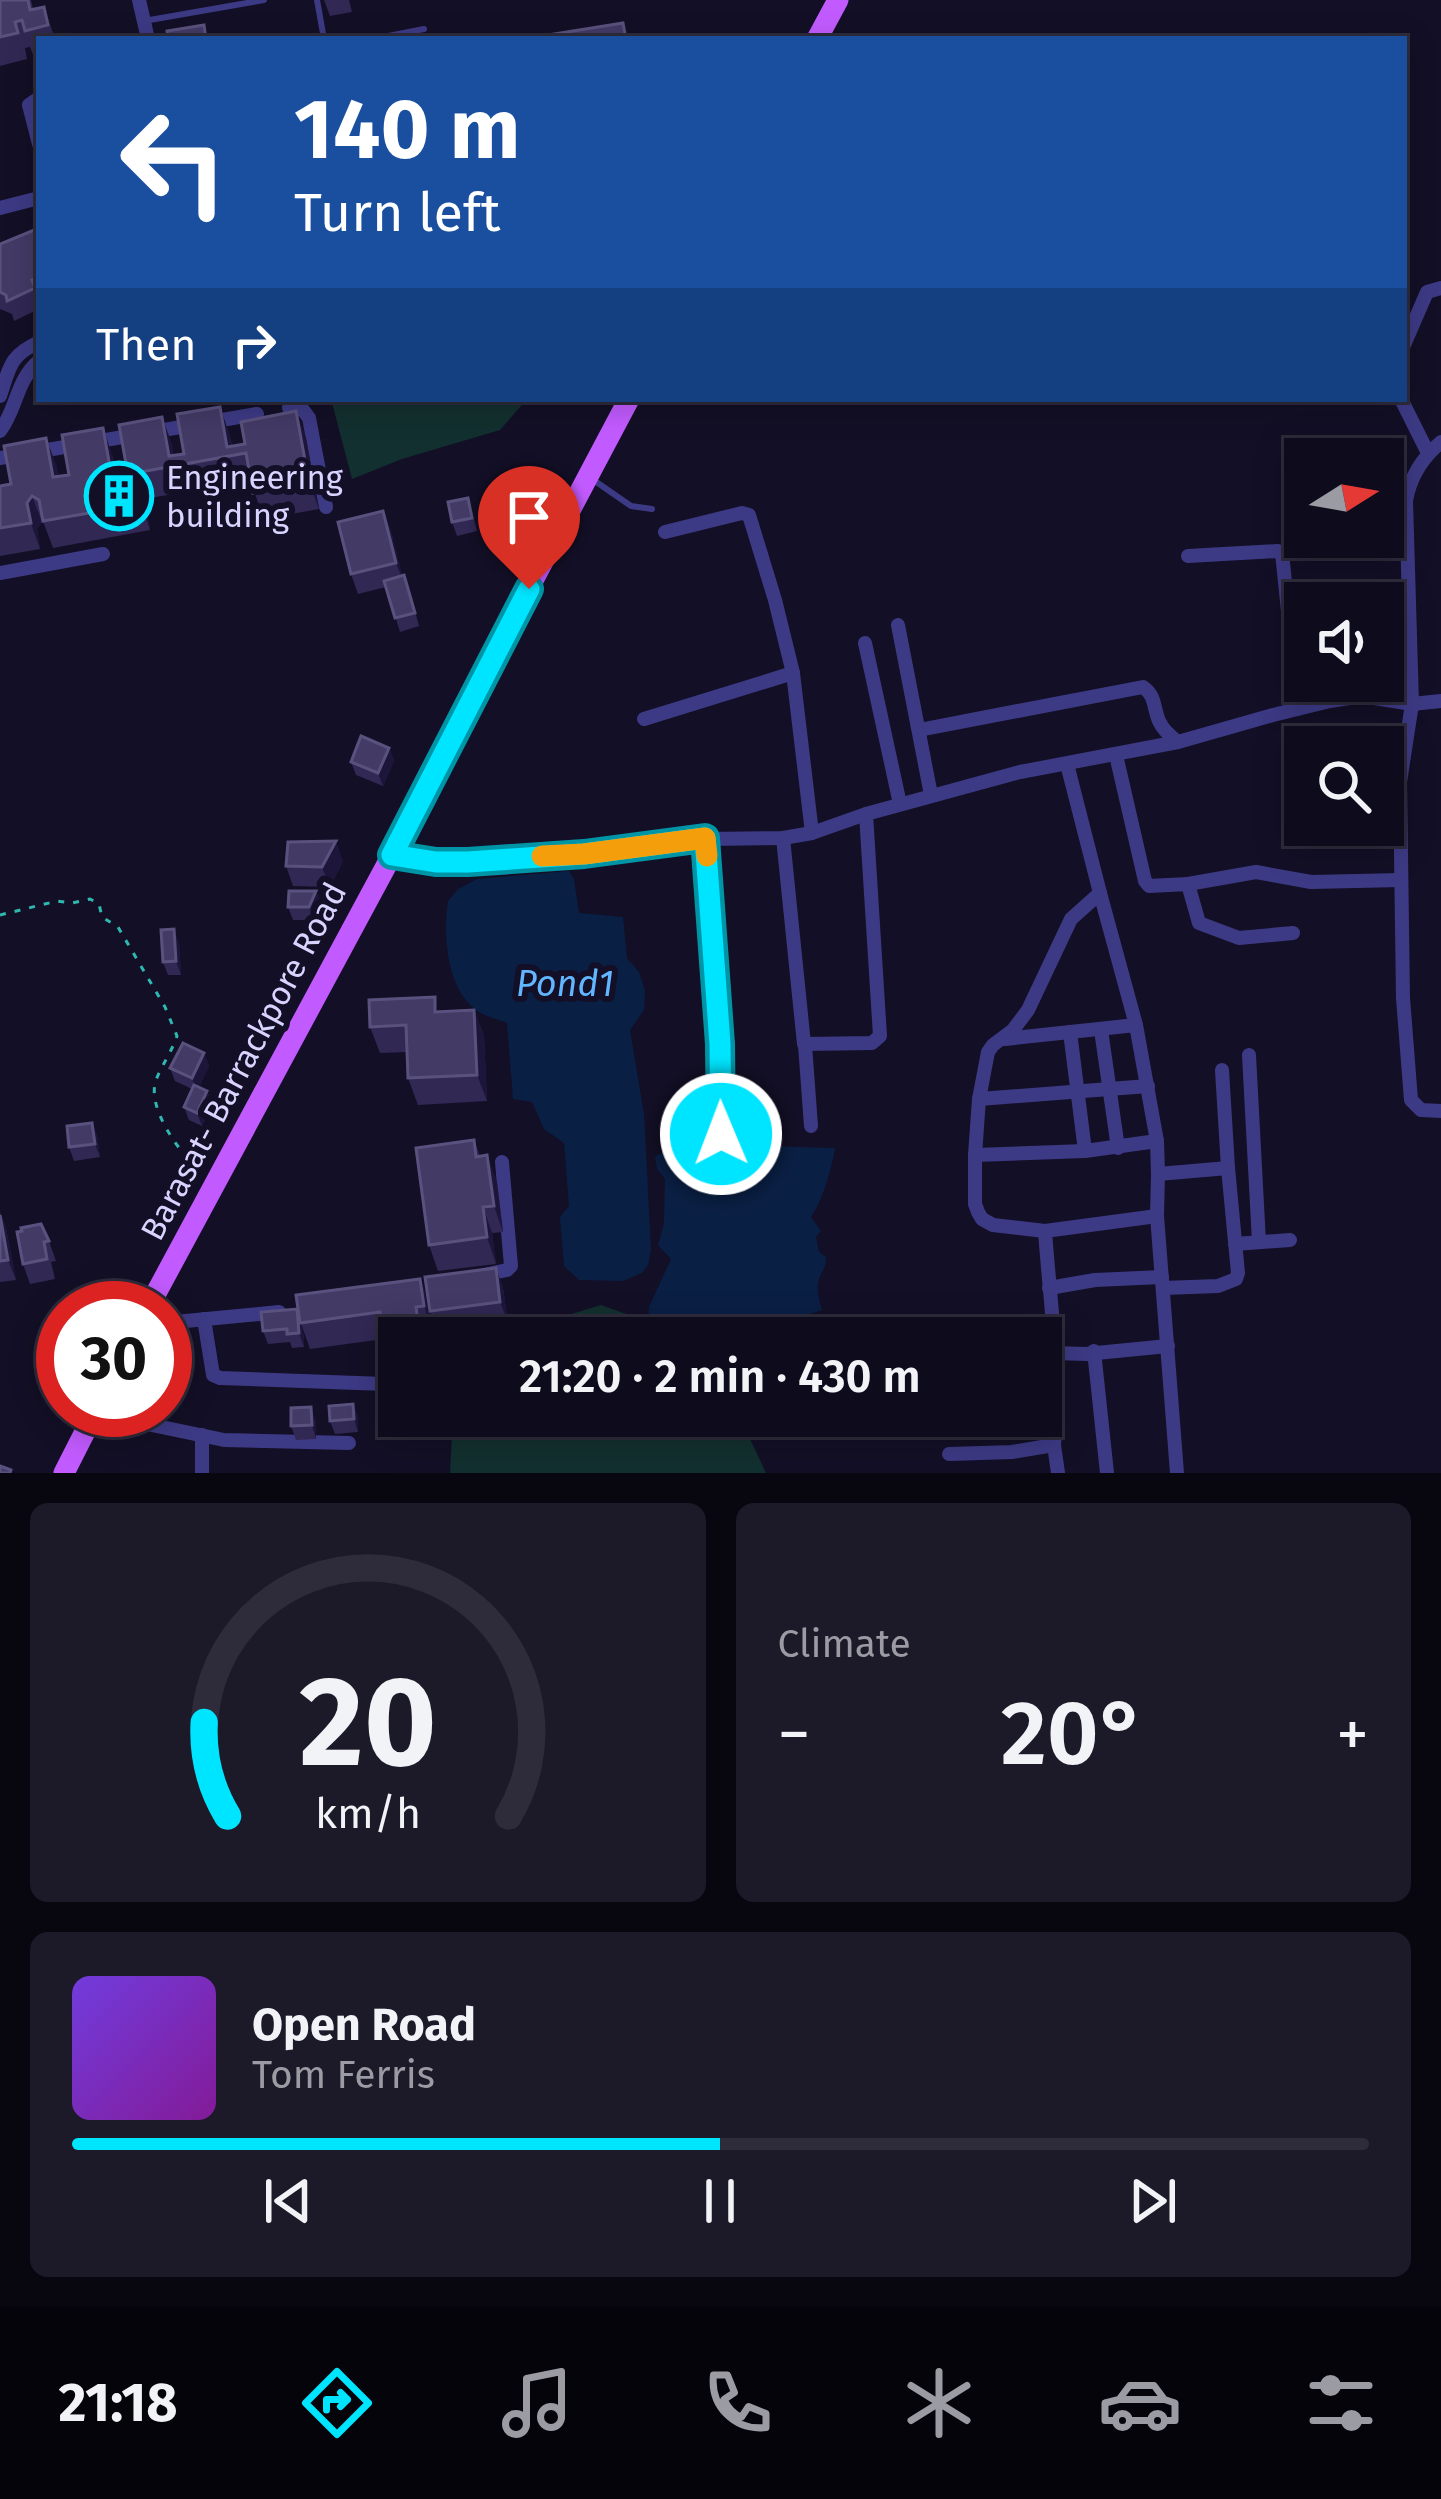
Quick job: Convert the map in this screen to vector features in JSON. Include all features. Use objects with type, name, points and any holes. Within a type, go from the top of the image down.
[{"type":"main road","points":[[819,36],[838,0]]},
{"type":"main road","name":"Barasat- Barrackpore Road","points":[[162,1281],[392,855],[627,402]]},
{"type":"main road","points":[[64,1473],[82,1437]]},
{"type":"street","points":[[140,0],[147,36]]},
{"type":"street","points":[[36,100],[29,105],[36,132]]},
{"type":"street","points":[[0,208],[36,199]]},
{"type":"street","points":[[1407,338],[1427,292],[1441,288]]},
{"type":"street","points":[[0,396],[14,358],[36,344]]},
{"type":"street","points":[[0,431],[28,370],[36,364]]},
{"type":"street","points":[[1402,402],[1427,453]]},
{"type":"street","points":[[0,458],[260,406],[262,423],[276,427],[288,418],[286,404],[310,418],[326,507]]},
{"type":"street","points":[[1441,442],[1427,453],[1413,476],[1406,501],[1412,704],[1400,782],[1402,998],[1412,1100],[1421,1110],[1441,1112]]},
{"type":"street","points":[[665,532],[749,515],[793,673],[812,833]]},
{"type":"street","points":[[0,573],[103,554]]},
{"type":"street","points":[[1188,556],[1282,554],[1298,708]]},
{"type":"street","points":[[898,626],[931,795]]},
{"type":"street","points":[[866,643],[900,804]]},
{"type":"street","points":[[644,719],[793,673]]},
{"type":"street","points":[[919,730],[1143,687],[1152,694],[1165,731],[1178,742]]},
{"type":"street","points":[[392,855],[468,862],[584,854],[705,838],[784,838],[1020,772],[1178,742],[1298,708],[1362,696],[1412,704],[1441,701]]},
{"type":"street","points":[[1116,754],[1149,886],[1256,872],[1311,882],[1401,880]]},
{"type":"street","points":[[1066,764],[1136,1025],[1157,1141],[1156,1216],[1177,1473]]},
{"type":"street","points":[[805,1045],[872,1042],[880,1036],[866,814]]},
{"type":"street","points":[[705,838],[721,1134]]},
{"type":"street","points":[[784,838],[811,1126]]},
{"type":"street","points":[[1188,884],[1203,925],[1239,938],[1293,933]]},
{"type":"street","points":[[1005,1039],[1034,999],[1072,920],[1100,893]]},
{"type":"street","points":[[1136,1025],[1005,1039],[993,1045],[979,1099],[975,1204],[982,1219],[993,1225],[1045,1231],[1156,1216]]},
{"type":"street","points":[[1101,1030],[1118,1148]]},
{"type":"street","points":[[1070,1032],[1085,1151]]},
{"type":"street","points":[[1249,1055],[1259,1242]]},
{"type":"street","points":[[1049,1288],[1096,1280],[1218,1286],[1236,1279],[1222,1070]]},
{"type":"street","points":[[979,1099],[1148,1087]]},
{"type":"street","points":[[975,1155],[1085,1151],[1157,1141]]},
{"type":"street","points":[[475,1277],[511,1266],[502,1162]]},
{"type":"street","points":[[1158,1174],[1228,1168]]},
{"type":"street","points":[[1045,1231],[1051,1317]]},
{"type":"street","points":[[1235,1244],[1290,1240]]},
{"type":"street","points":[[192,1321],[296,1310]]},
{"type":"street","points":[[204,1319],[210,1366],[220,1378],[378,1384]]},
{"type":"street","points":[[1062,1353],[1168,1346]]},
{"type":"street","points":[[1094,1351],[1106,1473]]},
{"type":"street","points":[[192,1433],[224,1440],[350,1443]]},
{"type":"street","points":[[202,1435],[202,1473]]},
{"type":"street","points":[[1055,1437],[1058,1473]]},
{"type":"street","points":[[949,1454],[1054,1445]]},
{"type":"lane","points":[[144,21],[264,0]]},
{"type":"lane","points":[[317,0],[323,36]]},
{"type":"lane","points":[[388,36],[424,29]]},
{"type":"lane","points":[[589,476],[631,506],[652,509]]},
{"type":"path","points":[[0,915],[57,901],[90,899],[99,904],[102,917],[118,927],[177,1036],[155,1082],[157,1107],[180,1151],[214,1182]]},
{"type":"green space","points":[[332,402],[524,402],[500,430],[352,479]]},
{"type":"green space","points":[[601,1305],[632,1317],[562,1317]]},
{"type":"green space","points":[[452,1437],[749,1437],[766,1473],[450,1473]]},
{"type":"water","name":"Pond1","points":[[569,871],[579,913],[623,917],[627,958],[639,972],[645,991],[644,1010],[630,1030],[644,1114],[651,1250],[642,1273],[623,1281],[579,1280],[564,1266],[560,1217],[569,1206],[564,1143],[544,1129],[532,1102],[513,1099],[507,1023],[468,1003],[453,977],[447,946],[448,901],[458,889],[477,879]]},
{"type":"water","points":[[700,1136],[835,1148],[811,1217],[821,1231],[816,1237],[819,1252],[826,1257],[818,1287],[822,1310],[802,1317],[648,1317],[671,1259],[658,1245],[664,1223],[665,1179],[655,1156]]},
{"type":"building","points":[[0,0],[28,0],[30,10],[44,7],[48,25],[25,31],[22,20],[15,22],[18,33],[0,37]]},
{"type":"building","points":[[623,23],[625,36],[542,36]]},
{"type":"building","points":[[204,25],[206,36],[168,36],[167,31]]},
{"type":"building","points":[[36,229],[35,288],[7,301],[0,292],[0,244]]},
{"type":"building","points":[[220,407],[227,447],[245,444],[241,422],[296,411],[309,482],[253,493],[246,453],[135,473],[141,504],[43,521],[39,500],[32,496],[27,503],[31,523],[0,528],[0,486],[11,484],[4,446],[46,438],[53,477],[69,475],[62,435],[103,428],[110,467],[126,464],[119,425],[162,417],[169,456],[184,454],[177,414]]},
{"type":"building","points":[[517,485],[519,497],[503,501],[500,489]]},
{"type":"building","points":[[468,498],[472,518],[452,522],[448,502]]},
{"type":"building","points":[[383,511],[396,563],[351,574],[338,522]]},
{"type":"building","points":[[404,575],[415,613],[395,618],[384,581]]},
{"type":"building","points":[[361,736],[389,748],[378,773],[351,762]]},
{"type":"building","points":[[336,841],[322,867],[286,866],[288,842]]},
{"type":"building","points":[[289,891],[316,891],[309,907],[288,907]]},
{"type":"building","points":[[174,929],[176,961],[163,962],[161,930]]},
{"type":"building","points":[[435,997],[435,1012],[474,1010],[477,1075],[408,1078],[406,1025],[370,1027],[369,1000]]},
{"type":"building","points":[[183,1043],[204,1053],[192,1078],[170,1068]]},
{"type":"building","points":[[194,1085],[207,1091],[197,1113],[184,1107]]},
{"type":"building","points":[[92,1123],[95,1144],[69,1147],[67,1126]]},
{"type":"building","points":[[474,1140],[476,1157],[487,1155],[494,1206],[483,1207],[487,1237],[429,1245],[416,1148]]},
{"type":"building","points":[[0,1215],[8,1260],[0,1261]]},
{"type":"building","points":[[41,1224],[49,1241],[44,1242],[47,1259],[23,1264],[17,1232]]},
{"type":"building","points":[[496,1268],[500,1302],[430,1311],[425,1277]]},
{"type":"building","points":[[420,1279],[424,1306],[416,1307],[417,1317],[381,1317],[380,1312],[300,1323],[296,1295]]},
{"type":"building","points":[[297,1309],[299,1333],[263,1331],[261,1312]]},
{"type":"building","points":[[353,1404],[354,1419],[330,1421],[329,1406]]},
{"type":"building","points":[[311,1407],[312,1425],[291,1426],[291,1408]]},
{"type":"slow traffic","points":[[542,856],[705,838],[707,856]]},
{"type":"place","name":"Engineering building","points":[[119,496]]},
{"type":"route","points":[[529,589],[392,855],[468,862],[584,854],[705,838],[720,1044],[721,1134]]}]
